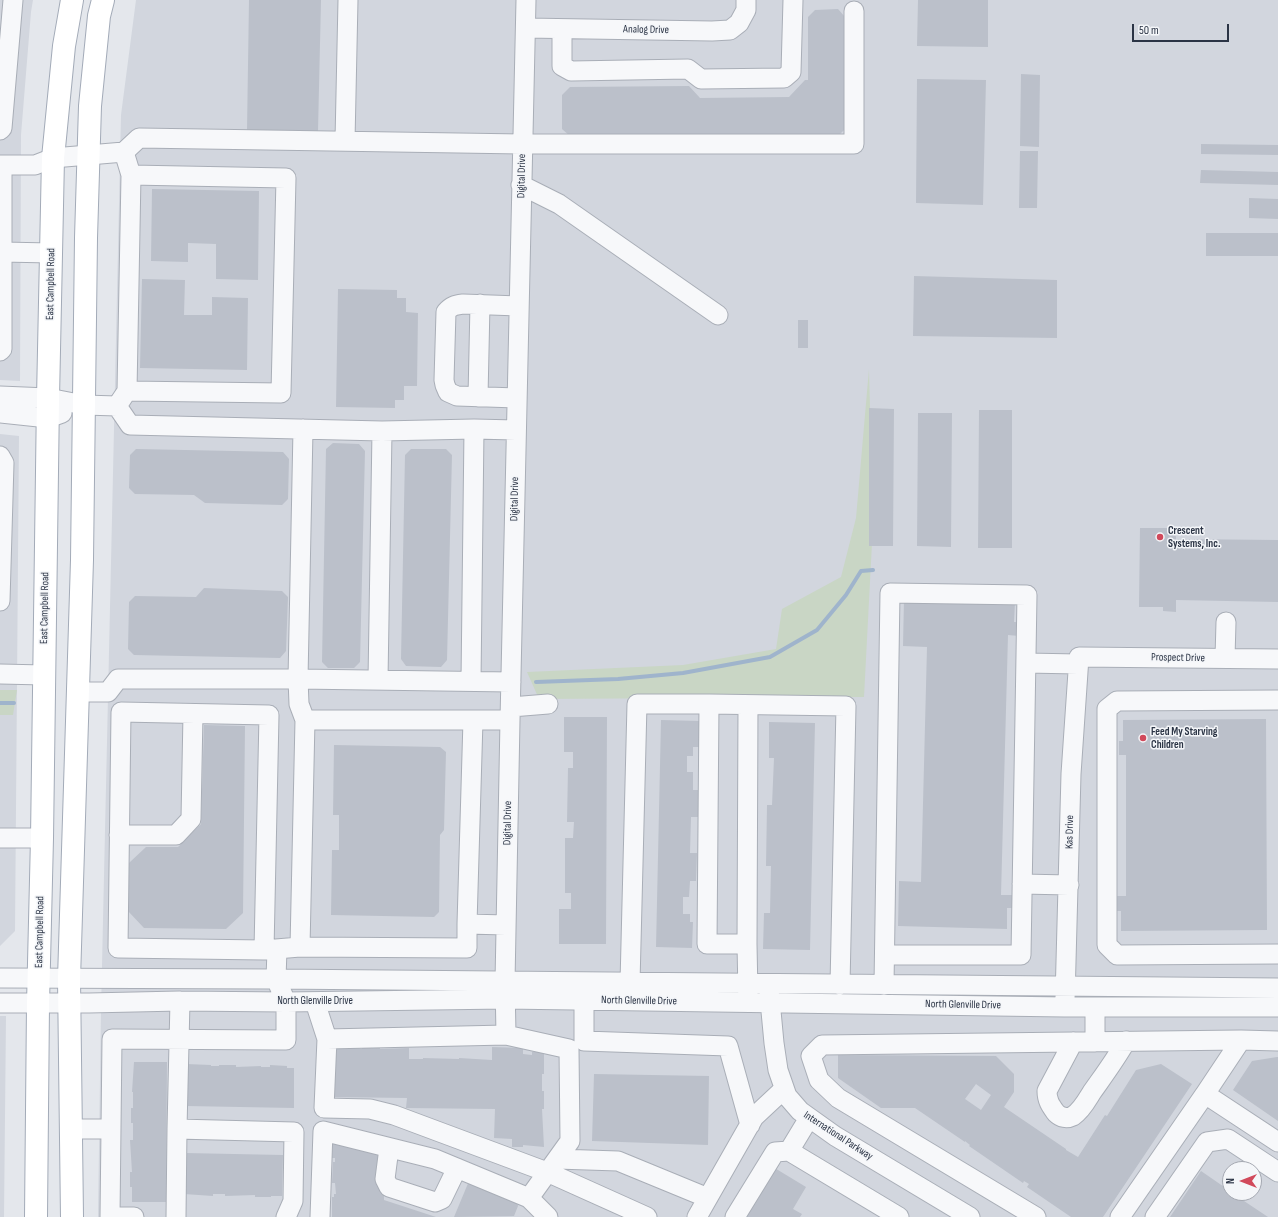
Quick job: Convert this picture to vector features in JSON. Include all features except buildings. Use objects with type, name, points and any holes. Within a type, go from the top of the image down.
[{"type":"main road","name":"East Campbell Road","points":[[36,1217],[38,1004],[53,158],[64,46],[72,0]]},
{"type":"main road","points":[[72,1217],[69,979],[79,692],[86,238],[90,106],[99,16],[103,0]]},
{"type":"street","points":[[0,130],[2,128],[13,0]]},
{"type":"street","points":[[345,141],[348,0]]},
{"type":"street","name":"Digital Drive","points":[[506,1035],[505,990],[510,713],[526,0]]},
{"type":"street","name":"Analog Drive","points":[[526,28],[730,30],[739,23],[746,10],[746,0]]},
{"type":"street","points":[[562,29],[562,66],[570,71],[688,69],[700,79],[784,78],[791,72],[793,0]]},
{"type":"street","points":[[0,352],[2,349],[1,165],[35,164],[53,158],[124,152],[140,138],[522,144],[854,144],[854,11]]},
{"type":"street","points":[[124,152],[131,175],[122,399],[130,425],[382,431],[474,429],[516,430]]},
{"type":"street","points":[[0,413],[84,405],[122,399],[281,393],[286,178],[131,175]]},
{"type":"street","points":[[522,185],[559,204],[718,315]]},
{"type":"street","points":[[1,242],[51,253]]},
{"type":"street","points":[[517,398],[452,395],[448,392],[444,380],[446,312],[450,308],[455,305],[480,304],[519,306]]},
{"type":"street","points":[[478,397],[480,304]]},
{"type":"street","points":[[0,396],[48,408]]},
{"type":"street","points":[[300,947],[305,720],[299,704],[298,679],[303,429]]},
{"type":"street","points":[[471,681],[474,429]]},
{"type":"street","points":[[378,680],[382,431]]},
{"type":"street","points":[[0,456],[4,463],[0,600]]},
{"type":"street","points":[[884,985],[890,593],[1027,595],[1021,955],[885,955]]},
{"type":"street","points":[[1225,658],[1226,622]]},
{"type":"street","name":"Prospect Drive","points":[[1026,663],[1079,660],[1225,658],[1278,659]]},
{"type":"street","name":"Kas Drive","points":[[1065,1007],[1067,986],[1071,774],[1079,660]]},
{"type":"street","points":[[0,674],[44,675]]},
{"type":"street","points":[[108,692],[118,679],[298,679],[511,682]]},
{"type":"street","points":[[79,692],[108,692]]},
{"type":"street","points":[[108,692],[121,712],[118,948],[467,948],[473,720]]},
{"type":"street","points":[[1278,700],[1117,701],[1107,709],[1106,945],[1117,955],[1278,954]]},
{"type":"street","points":[[305,720],[473,720],[548,704]]},
{"type":"street","points":[[630,983],[637,704],[709,704],[846,706],[840,984]]},
{"type":"street","points":[[709,704],[707,944],[747,944]]},
{"type":"street","points":[[748,705],[748,1002]]},
{"type":"street","points":[[121,712],[269,715],[270,949],[276,979],[286,1002],[286,1040],[112,1039],[110,1217],[134,1217]]},
{"type":"street","points":[[119,835],[176,836],[191,819],[193,714]]},
{"type":"street","points":[[0,838],[42,838]]},
{"type":"street","points":[[1022,884],[1069,884]]},
{"type":"street","points":[[467,924],[506,925]]},
{"type":"street","name":"North Glenville Drive","points":[[0,978],[276,979],[505,990],[584,1000],[1065,1007],[1278,1007]]},
{"type":"street","name":"North Glenville Drive","points":[[0,1003],[70,1004],[180,1001],[315,1002],[630,983],[1278,988]]},
{"type":"street","name":"International Parkway","points":[[769,984],[778,1070],[787,1096],[800,1111],[809,1118],[944,1210],[970,1217]]},
{"type":"street","points":[[529,1198],[570,1141],[576,1045],[584,1000]]},
{"type":"street","points":[[176,1217],[180,1001]]},
{"type":"street","points":[[315,1002],[327,1038],[324,1108],[370,1109],[394,1115],[552,1166],[647,1217]]},
{"type":"street","points":[[1095,1007],[1095,1042]]},
{"type":"street","points":[[327,1038],[506,1035],[576,1045],[728,1046],[750,1125]]},
{"type":"street","points":[[1120,1217],[1241,1040]]},
{"type":"street","points":[[1073,1042],[1047,1091],[1047,1099],[1052,1108],[1058,1116],[1066,1118],[1072,1116],[1080,1110],[1114,1062],[1126,1041]]},
{"type":"street","points":[[1036,1217],[838,1098],[819,1080],[811,1056],[822,1045],[1126,1041],[1278,1041]]},
{"type":"street","points":[[697,1217],[754,1117],[784,1089]]},
{"type":"street","points":[[1205,1094],[1278,1142]]},
{"type":"street","points":[[789,1151],[809,1118]]},
{"type":"street","points":[[71,1129],[111,1129]]},
{"type":"street","points":[[177,1129],[294,1132],[293,1201],[286,1217]]},
{"type":"street","points":[[320,1217],[323,1131],[435,1159],[529,1198],[548,1217]]},
{"type":"street","points":[[1155,1217],[1207,1142],[1228,1139],[1278,1172]]},
{"type":"street","points":[[389,1148],[385,1179],[389,1187],[434,1202],[442,1199],[457,1168]]},
{"type":"street","points":[[735,1217],[775,1152],[789,1151],[899,1217]]},
{"type":"street","points":[[552,1166],[618,1161],[708,1198]]},
{"type":"shaded area","points":[[0,0],[33,0],[21,135],[20,381],[0,380]]},
{"type":"shaded area","points":[[136,0],[1278,0],[1278,1217],[98,1217],[101,1010],[121,115]]},
{"type":"shaded area","points":[[0,434],[19,436],[15,931],[0,946]]},
{"type":"shaded area","points":[[0,1016],[6,1016],[4,1217],[0,1217]]},
{"type":"green space","points":[[869,369],[873,524],[864,697],[539,699],[527,672],[683,665],[776,649],[782,609],[841,577],[856,518]]},
{"type":"green space","points":[[0,690],[17,690],[13,715],[0,715]]},
{"type":"waterway","points":[[536,682],[618,679],[683,673],[770,657],[817,630],[846,595],[861,571],[873,570]]},
{"type":"waterway","points":[[0,703],[14,703]]},
{"type":"place","name":"Crescent Systems, Inc.","points":[[1160,537]]},
{"type":"place","name":"Feed My Starving Children","points":[[1143,738]]}]
